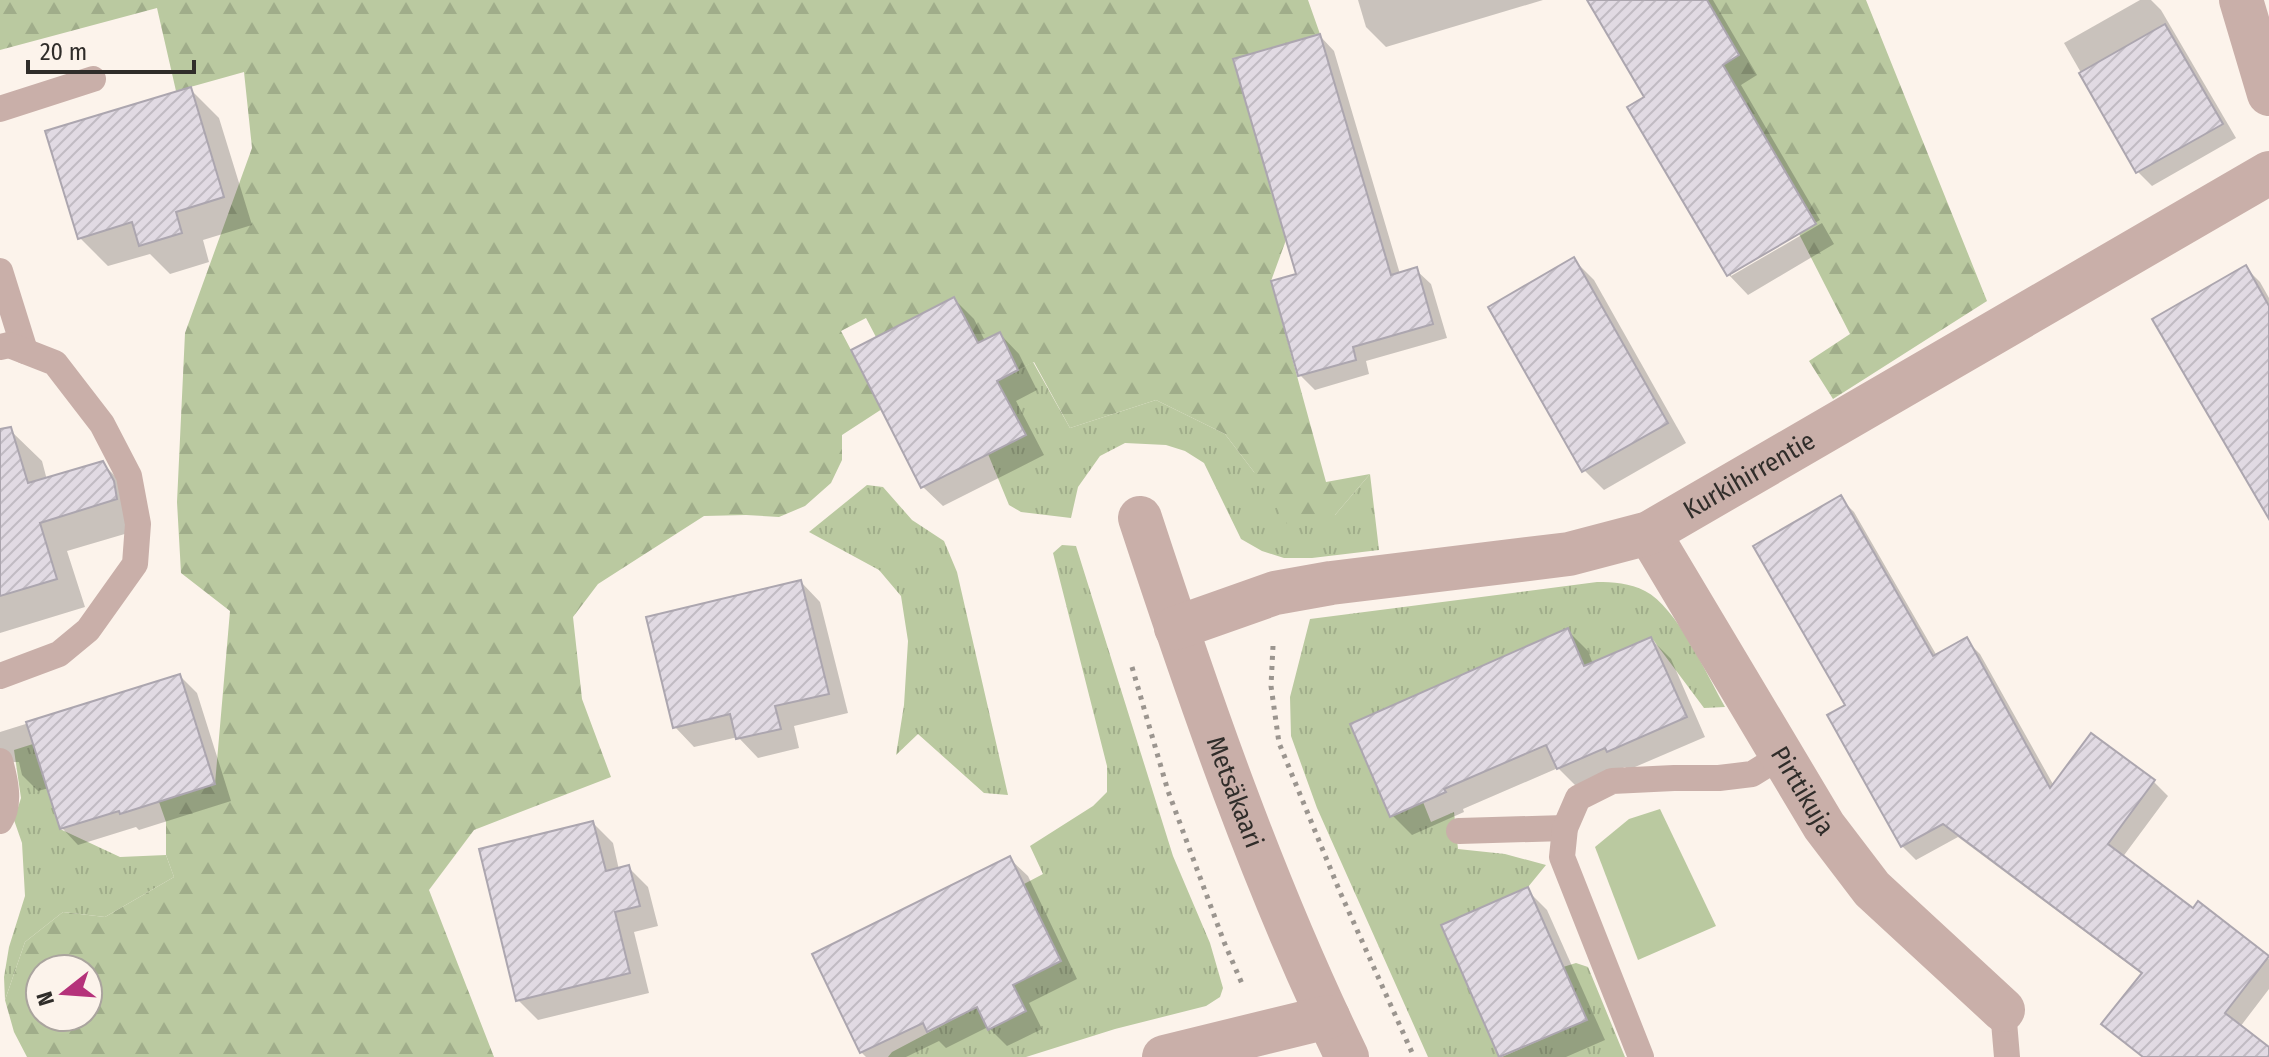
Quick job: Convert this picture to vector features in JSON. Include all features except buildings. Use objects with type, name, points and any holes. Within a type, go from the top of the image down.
[{"type":"street","points":[[2241,0],[2269,94]]},
{"type":"street","name":"Kurkihirrentie","points":[[1176,628],[1275,593],[1331,583],[1569,554],[1649,533],[2269,173]]},
{"type":"street","name":"Metsäkaari","points":[[1140,518],[1176,628],[1261,859],[1347,1057]]},
{"type":"street","name":"Pirttikuja","points":[[1649,533],[1824,826],[1872,889],[2003,1010]]},
{"type":"street","points":[[1164,1057],[1328,1017]]},
{"type":"lane","points":[[0,109],[93,79]]},
{"type":"lane","points":[[0,271],[12,349],[55,363],[102,424],[129,476],[138,524],[135,564],[88,630],[59,654],[0,676]]},
{"type":"lane","points":[[1641,1057],[1562,857],[1565,828],[1578,798],[1612,781],[1752,774],[1781,756]]},
{"type":"lane","points":[[0,761],[5,781],[5,814],[0,821]]},
{"type":"lane","points":[[1459,831],[1565,828]]},
{"type":"lane","points":[[2003,1010],[2007,1057]]},
{"type":"path","points":[[1275,593],[1271,686],[1279,743],[1340,892],[1414,1057]]},
{"type":"green space","points":[[0,0],[1308,0],[1320,34],[1233,60],[1286,240],[1271,281],[1326,482],[1370,474],[1335,515],[1287,524],[1225,434],[1156,400],[1070,428],[1034,362],[1018,370],[1000,332],[978,343],[954,297],[876,337],[866,318],[841,331],[882,409],[842,435],[842,460],[831,483],[805,506],[779,517],[704,516],[598,584],[573,617],[582,699],[611,777],[474,830],[429,890],[494,1057],[27,1057],[14,1032],[5,1000],[25,942],[63,912],[105,917],[174,877],[166,855],[166,822],[159,802],[215,784],[230,611],[181,573],[177,502],[185,333],[252,148],[244,72],[176,91],[157,8],[0,50]]},
{"type":"green space","points":[[1707,0],[1866,0],[1987,301],[1833,399],[1809,361],[1850,334],[1799,234],[1816,223],[1723,65],[1739,55]]},
{"type":"green space","points":[[1033,362],[1070,428],[1156,400],[1225,434],[1254,472],[1335,515],[1370,474],[1379,550],[1312,558],[1284,558],[1262,551],[1241,539],[1204,463],[1185,451],[1166,445],[1125,443],[1100,456],[1078,487],[1071,518],[1021,512],[1009,505],[988,454],[1025,435],[997,381]]},
{"type":"green space","points":[[867,485],[883,487],[912,520],[944,541],[957,572],[1008,795],[984,793],[918,734],[896,755],[904,705],[908,641],[901,596],[879,570],[809,532]]},
{"type":"green space","points":[[1062,545],[1076,546],[1173,856],[1210,943],[1223,988],[1220,997],[1206,1006],[1115,1029],[1026,1057],[888,1057],[892,1052],[977,1007],[988,1029],[1013,985],[1061,961],[1024,884],[1043,874],[1030,846],[1093,806],[1107,792],[1107,766],[1053,553]]},
{"type":"green space","points":[[1597,582],[1633,586],[1657,599],[1680,626],[1725,707],[1704,708],[1651,637],[1584,666],[1568,629],[1351,724],[1390,816],[1423,802],[1431,822],[1454,812],[1458,849],[1505,854],[1546,865],[1528,887],[1441,925],[1499,1057],[1428,1057],[1317,808],[1291,736],[1290,697],[1310,619]]},
{"type":"green space","points":[[33,744],[60,829],[120,857],[166,855],[174,877],[105,917],[63,912],[25,942],[5,1000],[4,977],[9,947],[25,896],[22,843],[14,820],[21,798],[14,750]]},
{"type":"green space","points":[[1660,809],[1716,926],[1638,960],[1595,847],[1629,819]]},
{"type":"green space","points":[[1576,963],[1588,967],[1625,1057],[1502,1057],[1586,1020],[1563,967]]}]
